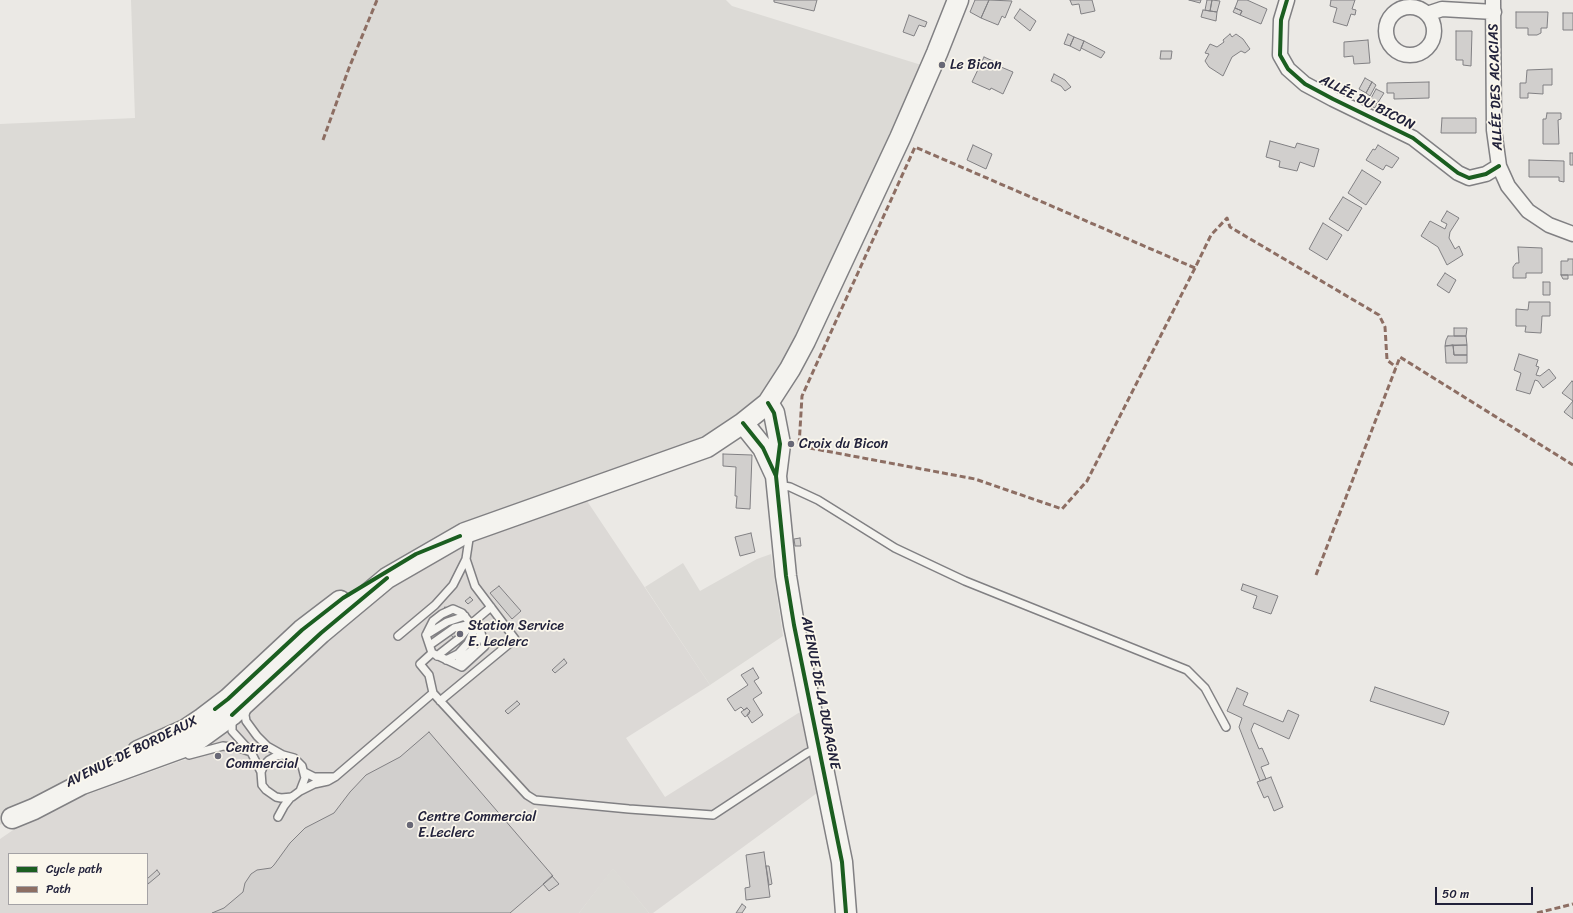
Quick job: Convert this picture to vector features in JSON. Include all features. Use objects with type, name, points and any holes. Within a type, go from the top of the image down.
[{"type":"main road","points":[[230,713],[250,700],[321,633],[387,578],[468,533],[708,447],[743,423],[768,403],[790,369],[805,341],[938,53],[958,0]]},
{"type":"main road","name":"AVENUE DE LA DURAGNE","points":[[768,403],[774,413],[780,444],[777,481],[788,590],[842,862],[846,913]]},
{"type":"main road","name":"AVENUE DE LA DURAGNE","points":[[743,423],[762,448],[777,481]]},
{"type":"main road","name":"AVENUE DE BORDEAUX","points":[[230,713],[228,699],[302,630],[331,607],[416,554],[468,533]]},
{"type":"main road","name":"AVENUE DE BORDEAUX","points":[[6,822],[82,784],[192,744],[230,713]]},
{"type":"main road","name":"AVENUE DE BORDEAUX","points":[[6,822],[42,795],[185,730],[230,713]]},
{"type":"street","name":"ALLÉE DU BICON","points":[[1287,0],[1281,20],[1280,55],[1288,68],[1304,84],[1413,138],[1458,173],[1469,178],[1486,174],[1499,166]]},
{"type":"street","name":"ALLÉE DES ACACIAS","points":[[1494,6],[1494,130],[1499,166],[1508,186],[1528,211],[1549,225],[1573,234]]},
{"type":"street","points":[[1428,14],[1442,9],[1494,6]]},
{"type":"lane","points":[[777,481],[818,500],[895,548],[965,581],[1187,670],[1205,688],[1226,726]]},
{"type":"lane","points":[[398,636],[434,605],[453,585],[466,559],[469,539],[468,533]]},
{"type":"lane","points":[[440,701],[515,639],[475,586],[466,559]]},
{"type":"lane","points":[[491,607],[460,637],[420,664],[429,675],[433,692],[440,701],[527,795],[535,800],[713,815],[807,753],[819,747]]},
{"type":"lane","points":[[453,609],[465,616],[473,626],[481,633],[484,646],[462,667],[435,654],[426,635],[433,621],[442,614],[453,609]]},
{"type":"lane","points":[[430,645],[454,628],[473,626]]},
{"type":"lane","points":[[446,660],[458,654],[468,643],[473,626]]},
{"type":"lane","points":[[283,755],[276,756],[269,760],[264,765],[261,772],[261,778],[266,790],[276,798],[280,810],[278,817],[284,806],[292,797],[314,784],[328,781],[335,777],[433,692]]},
{"type":"lane","points":[[230,713],[232,730],[251,752],[261,772]]},
{"type":"lane","points":[[230,713],[257,736],[266,746],[283,755],[294,758],[302,766],[305,778],[300,791]]},
{"type":"lane","points":[[181,758],[203,750],[223,746],[239,748],[251,752]]},
{"type":"lane","points":[[304,772],[314,777],[335,777]]},
{"type":"lane","points":[[34,809],[85,791]]},
{"type":"lane","points":[[276,798],[292,797]]},
{"type":"shaded area","points":[[131,0],[726,0],[732,6],[931,68],[805,341],[743,423],[387,578],[250,700],[0,825],[0,124],[135,118]]},
{"type":"shaded area","points":[[585,498],[710,685],[626,738],[665,797],[800,712],[817,793],[653,913],[649,913],[613,869],[579,913],[0,913],[0,839],[35,815],[72,800],[192,757],[340,618],[434,560],[518,521]]},
{"type":"shaded area","points":[[771,554],[783,636],[710,685],[645,587],[683,563],[700,591],[757,559]]},
{"type":"shaded area","points":[[282,763],[292,767],[296,777],[292,787],[282,791],[272,787],[268,777],[272,767]]},
{"type":"shaded area","points":[[613,868],[649,913],[579,913]]},
{"type":"building","points":[[774,0],[817,0],[814,11],[774,2]]},
{"type":"building","points":[[975,0],[989,0],[981,18],[970,12]]},
{"type":"building","points":[[989,0],[1012,1],[1005,18],[1002,16],[998,25],[981,18]]},
{"type":"building","points":[[1070,0],[1092,0],[1095,11],[1081,14],[1079,4],[1072,5]]},
{"type":"building","points":[[1189,0],[1201,0],[1200,3]]},
{"type":"building","points":[[1207,0],[1212,0],[1210,11],[1205,10]]},
{"type":"building","points":[[1212,0],[1220,1],[1217,12],[1210,11]]},
{"type":"building","points":[[1238,0],[1247,0],[1267,9],[1261,24],[1240,15],[1242,11],[1235,8]]},
{"type":"building","points":[[1331,0],[1355,0],[1352,9],[1356,10],[1355,15],[1351,14],[1347,26],[1333,22],[1337,8],[1330,6]]},
{"type":"building","points":[[1235,8],[1242,11],[1240,15],[1233,12]]},
{"type":"building","points":[[1020,9],[1036,21],[1030,31],[1014,18]]},
{"type":"building","points":[[1203,10],[1217,12],[1216,21],[1201,17]]},
{"type":"building","points":[[1516,12],[1548,12],[1547,28],[1541,28],[1541,33],[1537,35],[1528,35],[1528,28],[1516,28]]},
{"type":"building","points":[[1563,13],[1573,13],[1573,30],[1563,30]]},
{"type":"building","points":[[909,15],[927,22],[925,27],[919,25],[914,36],[903,32]]},
{"type":"building","points":[[1456,31],[1472,31],[1471,66],[1463,65],[1463,60],[1456,60]]},
{"type":"building","points":[[1068,34],[1074,37],[1070,46],[1064,44]]},
{"type":"building","points":[[1230,34],[1232,37],[1236,34],[1243,39],[1250,49],[1245,53],[1241,51],[1232,57],[1223,76],[1209,67],[1205,61],[1209,54],[1205,53],[1210,44],[1217,47],[1224,42],[1223,40]]},
{"type":"building","points":[[1074,37],[1084,41],[1080,51],[1070,46]]},
{"type":"building","points":[[1368,40],[1370,63],[1354,64],[1353,56],[1344,57],[1344,42]]},
{"type":"building","points":[[1084,41],[1105,52],[1101,58],[1081,48]]},
{"type":"building","points":[[1161,51],[1172,51],[1171,59],[1160,59]]},
{"type":"building","points":[[984,57],[1013,72],[1003,94],[991,88],[990,90],[972,82]]},
{"type":"building","points":[[1552,69],[1552,85],[1543,85],[1543,94],[1528,93],[1528,98],[1520,98],[1520,83],[1526,83],[1527,70]]},
{"type":"building","points":[[1054,74],[1065,80],[1071,87],[1065,91],[1061,86],[1051,81]]},
{"type":"building","points":[[1365,78],[1372,82],[1366,93],[1359,89]]},
{"type":"building","points":[[1372,82],[1376,85],[1370,96],[1366,93]]},
{"type":"building","points":[[1429,82],[1429,98],[1394,99],[1394,93],[1387,93],[1387,83]]},
{"type":"building","points":[[1376,89],[1384,93],[1377,104],[1370,100]]},
{"type":"building","points":[[1370,100],[1377,104],[1375,108],[1368,104]]},
{"type":"building","points":[[1547,113],[1561,113],[1561,119],[1558,120],[1559,144],[1543,144],[1543,119],[1546,119]]},
{"type":"building","points":[[1442,118],[1476,118],[1476,133],[1441,133]]},
{"type":"building","points":[[1270,141],[1295,148],[1297,143],[1319,149],[1314,167],[1300,162],[1297,171],[1279,167],[1280,161],[1266,157]]},
{"type":"building","points":[[973,145],[992,154],[986,169],[967,160]]},
{"type":"building","points":[[1378,145],[1399,158],[1392,168],[1386,165],[1383,170],[1366,160],[1373,149],[1375,150]]},
{"type":"building","points":[[1570,153],[1573,153],[1573,165],[1570,165]]},
{"type":"building","points":[[1529,160],[1564,161],[1564,182],[1559,181],[1559,177],[1529,177]]},
{"type":"building","points":[[1362,170],[1381,182],[1366,205],[1348,193]]},
{"type":"building","points":[[1343,197],[1362,208],[1348,231],[1329,219]]},
{"type":"building","points":[[1447,211],[1459,218],[1450,232],[1449,238],[1455,249],[1459,246],[1463,255],[1447,265],[1438,247],[1421,236],[1430,221],[1445,229],[1447,224],[1441,221]]},
{"type":"building","points":[[1323,223],[1342,235],[1327,260],[1309,249]]},
{"type":"building","points":[[1518,247],[1542,248],[1542,273],[1526,273],[1526,278],[1513,278],[1513,267],[1516,263],[1519,263]]},
{"type":"building","points":[[1568,259],[1573,259],[1573,275],[1561,275],[1561,261],[1568,261]]},
{"type":"building","points":[[1445,273],[1456,280],[1449,293],[1437,285]]},
{"type":"building","points":[[1561,275],[1568,275],[1568,279],[1563,279]]},
{"type":"building","points":[[1543,282],[1550,282],[1550,295],[1543,295]]},
{"type":"building","points":[[1529,302],[1550,302],[1550,316],[1542,316],[1541,333],[1525,332],[1526,326],[1516,326],[1516,309],[1528,310]]},
{"type":"building","points":[[1454,328],[1467,328],[1466,336],[1454,336]]},
{"type":"building","points":[[1448,336],[1466,336],[1467,345],[1445,346]]},
{"type":"building","points":[[1453,345],[1454,355],[1467,355],[1467,363],[1446,363],[1445,346]]},
{"type":"building","points":[[1453,345],[1467,345],[1467,355],[1454,355]]},
{"type":"building","points":[[1519,354],[1538,360],[1536,366],[1539,367],[1536,375],[1540,376],[1549,369],[1556,378],[1543,388],[1538,381],[1535,380],[1530,394],[1516,390],[1521,373],[1514,370]]},
{"type":"building","points":[[1572,381],[1573,382],[1573,401],[1562,393]]},
{"type":"building","points":[[1573,401],[1573,419],[1564,412]]},
{"type":"building","points":[[723,454],[752,455],[750,509],[736,508],[736,467],[723,466]]},
{"type":"building","points":[[751,533],[755,552],[740,556],[735,537]]},
{"type":"building","points":[[800,538],[801,546],[795,546],[794,539]]},
{"type":"building","points":[[1243,584],[1278,596],[1271,614],[1253,608],[1257,596],[1241,590]]},
{"type":"building","points":[[499,586],[521,611],[512,619],[490,593]]},
{"type":"building","points":[[470,597],[473,600],[468,604],[465,601]]},
{"type":"building","name":"Station Service E. Leclerc","points":[[445,607],[484,652],[474,661],[435,617]]},
{"type":"building","points":[[564,659],[567,663],[555,673],[552,670]]},
{"type":"building","points":[[753,668],[759,678],[754,681],[762,693],[753,699],[763,715],[752,723],[747,715],[750,711],[747,708],[744,710],[741,707],[735,711],[727,699],[748,685],[741,675]]},
{"type":"building","points":[[1375,687],[1449,712],[1444,725],[1370,701]]},
{"type":"building","points":[[1237,688],[1248,693],[1243,705],[1283,722],[1288,710],[1299,715],[1289,739],[1254,723],[1251,730],[1259,749],[1262,748],[1269,764],[1261,767],[1266,779],[1260,781],[1239,727],[1242,718],[1227,711]]},
{"type":"building","points":[[517,701],[520,704],[508,714],[505,711]]},
{"type":"building","points":[[747,708],[750,711],[745,717],[741,712]]},
{"type":"building","name":"Centre Commercial E.Leclerc","points":[[429,732],[553,876],[510,913],[212,913],[224,908],[243,892],[245,883],[251,874],[257,870],[271,868],[290,843],[305,828],[334,813],[350,792],[366,775],[400,757]]},
{"type":"building","points":[[1271,777],[1283,807],[1274,811],[1268,796],[1264,798],[1257,782]]},
{"type":"building","points":[[764,852],[770,897],[746,900],[745,888],[750,887],[746,855]]},
{"type":"building","points":[[766,866],[769,866],[772,884],[769,885]]},
{"type":"building","points":[[157,870],[160,874],[148,884],[148,878]]},
{"type":"building","points":[[552,876],[559,884],[549,891],[543,884]]},
{"type":"building","points":[[742,904],[746,907],[742,913],[736,913]]},
{"type":"marked path","points":[[323,140],[349,68],[377,0]]},
{"type":"marked path","points":[[1195,268],[915,147],[802,396],[799,446],[975,479],[1062,509],[1087,481],[1195,268],[1211,235],[1227,218],[1230,227],[1379,315],[1385,327],[1387,360],[1396,367]]},
{"type":"marked path","points":[[1316,575],[1400,357],[1573,465]]},
{"type":"marked path","points":[[1537,913],[1573,904]]},
{"type":"cycle path","points":[[1287,0],[1281,20],[1280,55],[1288,69],[1305,84],[1413,138],[1458,173],[1469,178],[1486,174],[1499,166]]},
{"type":"cycle path","points":[[768,403],[774,413],[780,444],[776,476]]},
{"type":"cycle path","points":[[743,423],[763,448],[776,476],[786,576],[794,625],[842,862],[846,913]]},
{"type":"cycle path","points":[[215,709],[228,699],[302,630],[343,598],[416,554],[460,536]]},
{"type":"cycle path","points":[[232,715],[321,633],[387,578]]},
{"type":"place","name":"Le Bicon","points":[[942,65]]},
{"type":"place","name":"Croix du Bicon","points":[[791,444]]},
{"type":"place","name":"Station Service E. Leclerc","points":[[460,634]]},
{"type":"place","name":"Centre Commercial","points":[[218,756]]},
{"type":"place","name":"Centre Commercial E.Leclerc","points":[[410,825]]}]
